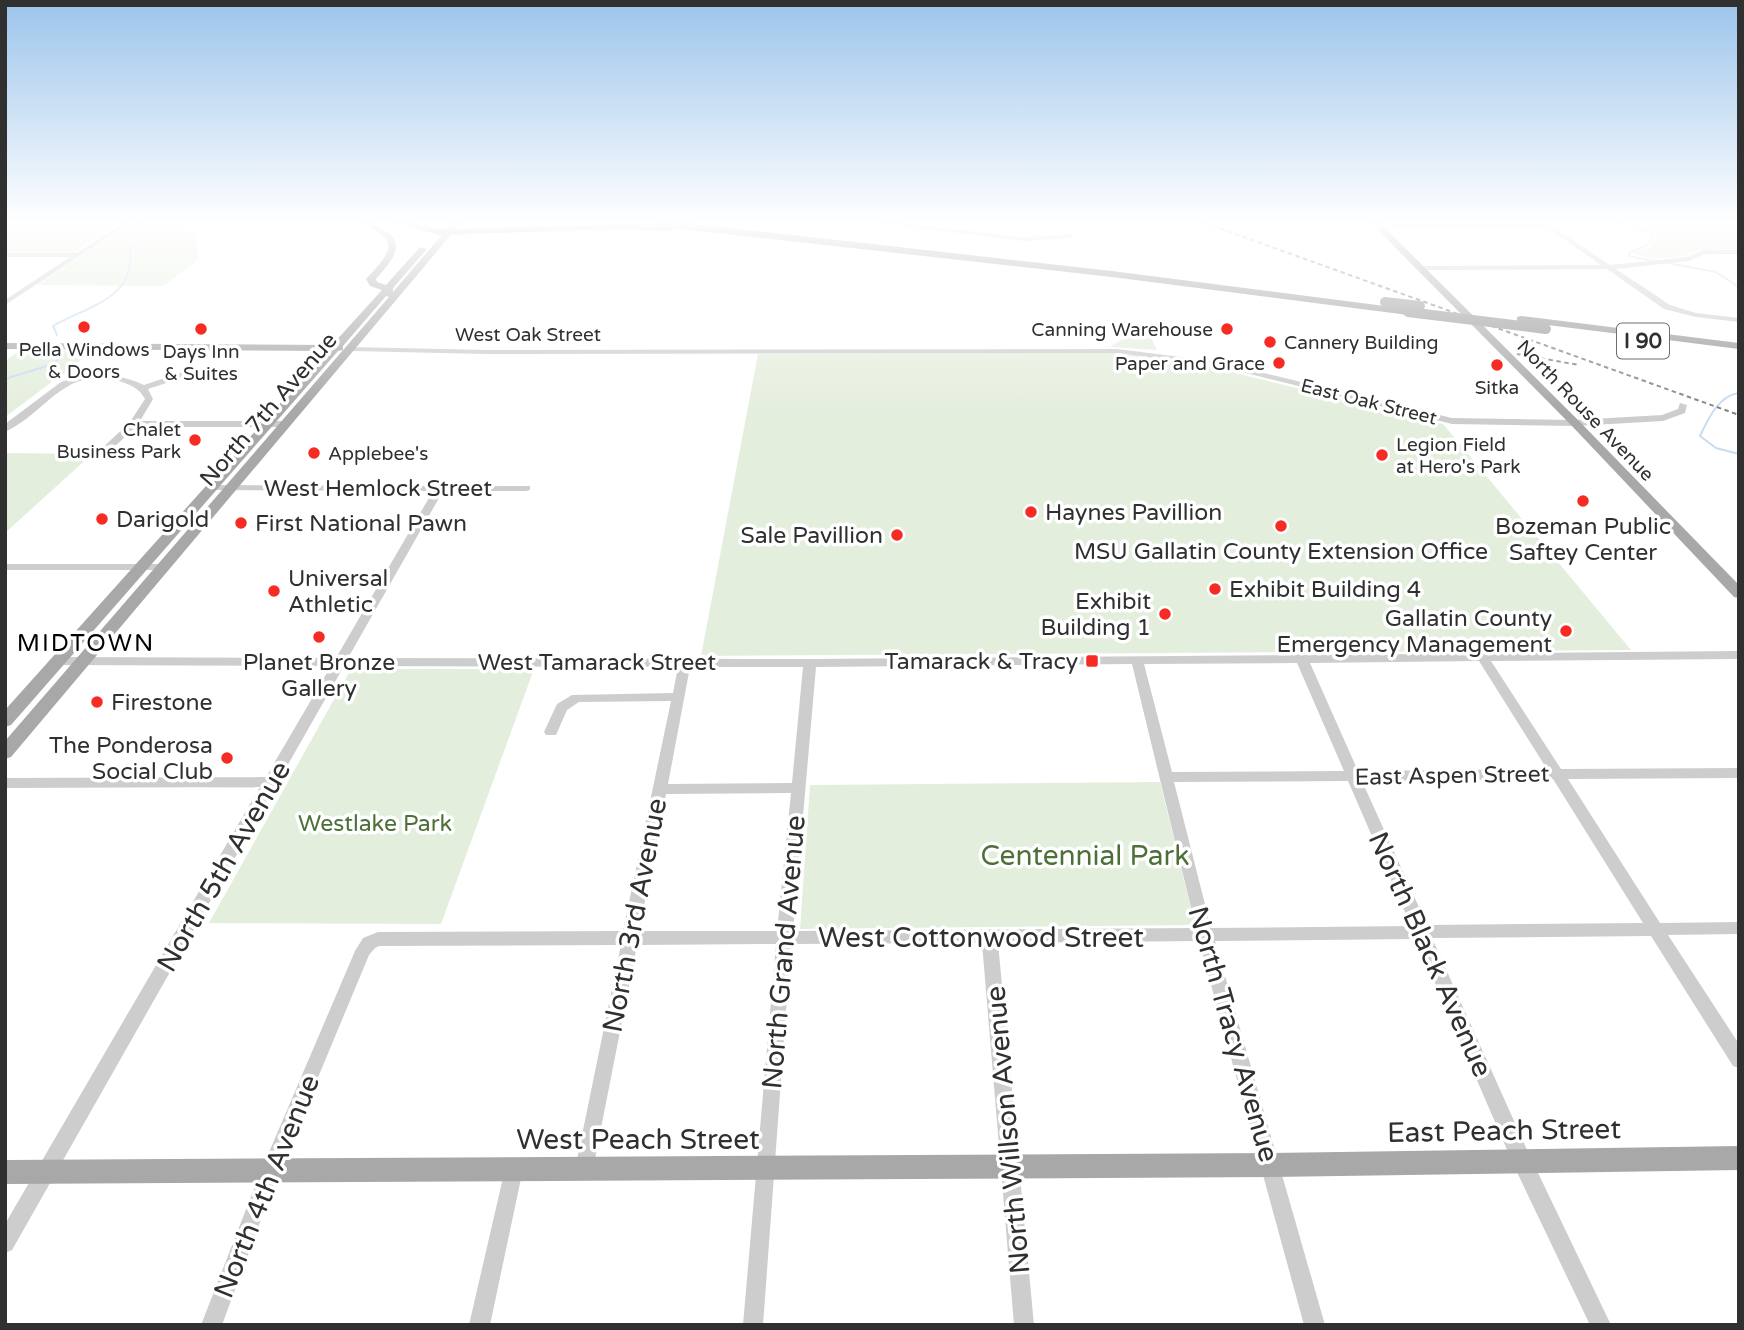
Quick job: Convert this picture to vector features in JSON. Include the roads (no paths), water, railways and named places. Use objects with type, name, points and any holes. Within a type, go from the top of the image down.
[{"type":"highway","name":"I 90","points":[[1196,285],[1739,354]]},
{"type":"highway","name":"I 90","points":[[1250,285],[1739,346]]},
{"type":"main road","points":[[377,285],[387,288],[390,292],[382,302],[379,317]]},
{"type":"main road","name":"North 7th Avenue","points":[[5,721],[390,285]]},
{"type":"main road","points":[[397,285],[402,289]]},
{"type":"main road","name":"North 7th Avenue","points":[[5,753],[405,285]]},
{"type":"main road","name":"North Rouse Avenue","points":[[1437,285],[1739,594]]},
{"type":"main road","name":"West Oak Street","points":[[5,345],[352,349]]},
{"type":"main road","name":"East Peach Street","points":[[1271,1165],[1521,1159],[1739,1158]]},
{"type":"main road","name":"West Peach Street","points":[[5,1172],[1271,1165]]},
{"type":"street","points":[[5,303],[32,285]]},
{"type":"street","points":[[1635,285],[1667,307],[1696,315],[1739,320]]},
{"type":"street","name":"West Oak Street","points":[[352,349],[474,352],[1050,351]]},
{"type":"street","name":"East Oak Street","points":[[1050,351],[1116,351],[1202,361],[1452,421],[1574,424],[1663,418],[1677,415],[1682,411],[1683,405]]},
{"type":"street","points":[[143,388],[194,371]]},
{"type":"street","points":[[5,429],[64,384],[75,379],[109,376],[121,378],[143,388],[149,400],[134,424],[100,455]]},
{"type":"street","points":[[134,424],[286,424]]},
{"type":"street","name":"West Hemlock Street","points":[[210,488],[527,488]]},
{"type":"street","name":"North 5th Avenue","points":[[5,1244],[440,488]]},
{"type":"street","points":[[5,567],[163,567]]},
{"type":"street","name":"West Tamarack Street","points":[[58,661],[810,663],[1739,655]]},
{"type":"street","points":[[1482,656],[1739,1060]]},
{"type":"street","name":"North Black Avenue","points":[[1301,657],[1521,1159],[1601,1325]]},
{"type":"street","name":"North Tracy Avenue","points":[[1137,660],[1205,934],[1315,1325]]},
{"type":"street","name":"North 3rd Avenue","points":[[584,1169],[685,662]]},
{"type":"street","name":"North Grand Avenue","points":[[753,1325],[784,938],[810,663]]},
{"type":"street","points":[[551,732],[565,703],[576,698],[678,697]]},
{"type":"street","name":"East Aspen Street","points":[[1165,777],[1557,774],[1736,776]]},
{"type":"street","points":[[5,783],[271,782]]},
{"type":"street","points":[[659,789],[798,788]]},
{"type":"street","points":[[1205,934],[1739,928]]},
{"type":"street","name":"West Cottonwood Street","points":[[631,939],[1205,934]]},
{"type":"street","name":"North Willson Avenue","points":[[989,936],[1024,1325]]},
{"type":"street","name":"North 4th Avenue","points":[[211,1325],[270,1171],[363,951],[369,943],[378,939],[631,939]]},
{"type":"street","points":[[479,1325],[514,1169]]},
{"type":"waterway","points":[[57,335],[53,326],[106,299],[121,285]]},
{"type":"waterway","points":[[5,379],[53,364],[63,355]]},
{"type":"waterway","points":[[1739,393],[1720,403],[1700,436],[1716,448],[1739,454]]},
{"type":"railway","points":[[1378,285],[1739,415]]},
{"type":"railway","points":[[1517,354],[1579,365]]},
{"type":"place","name":"Pella Windows & Doors","points":[[84,327]]},
{"type":"place","name":"Days Inn & Suites","points":[[201,329]]},
{"type":"place","name":"Canning Warehouse","points":[[1227,329]]},
{"type":"place","name":"Cannery Building","points":[[1270,342]]},
{"type":"place","name":"Paper and Grace","points":[[1279,363]]},
{"type":"place","name":"Sitka","points":[[1497,365]]},
{"type":"place","name":"Chalet Business Park","points":[[195,440]]},
{"type":"place","name":"Applebee's","points":[[314,453]]},
{"type":"place","name":"Legion Field at Hero's Park","points":[[1382,455]]},
{"type":"place","name":"Bozeman Public Saftey Center","points":[[1583,501]]},
{"type":"place","name":"Haynes Pavillion","points":[[1031,512]]},
{"type":"place","name":"Darigold","points":[[102,519]]},
{"type":"place","name":"First National Pawn","points":[[241,523]]},
{"type":"place","name":"MSU Gallatin County Extension Office","points":[[1281,526]]},
{"type":"place","name":"Sale Pavillion","points":[[897,535]]},
{"type":"place","name":"Exhibit Building 4","points":[[1215,589]]},
{"type":"place","name":"Universal Athletic","points":[[274,591]]},
{"type":"place","name":"Exhibit Building 1","points":[[1165,614]]},
{"type":"place","name":"Gallatin County Emergency Management","points":[[1566,631]]},
{"type":"place","name":"Planet Bronze Gallery","points":[[319,637]]},
{"type":"place","name":"Tamarack & Tracy","points":[[1092,661]]},
{"type":"place","name":"Firestone","points":[[97,702]]},
{"type":"place","name":"The Ponderosa Social Club","points":[[227,758]]},
{"type":"district","name":"MIDTOWN","points":[[86,643]]},
{"type":"park label","name":"Westlake Park","points":[[375,823]]},
{"type":"park label","name":"Centennial Park","points":[[1085,855]]}]
